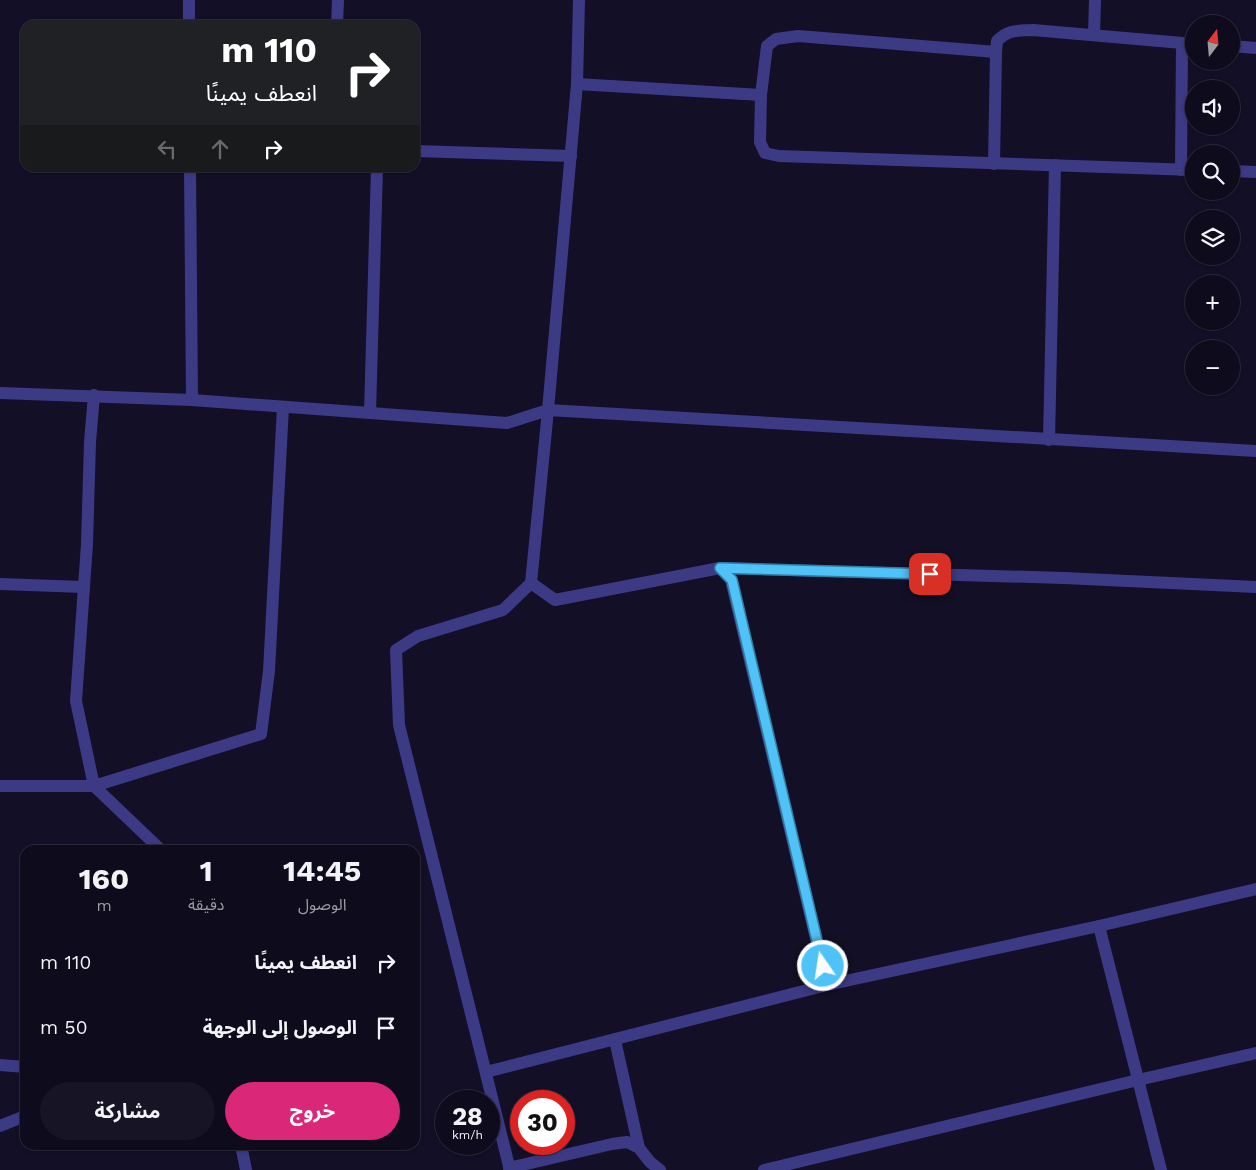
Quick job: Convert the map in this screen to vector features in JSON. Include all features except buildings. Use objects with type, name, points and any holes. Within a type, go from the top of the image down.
[{"type":"street","points":[[189,0],[189,20]]},
{"type":"street","points":[[337,20],[338,0]]},
{"type":"street","points":[[579,0],[577,84],[531,583],[504,610],[418,636],[396,650],[399,725],[510,1169],[627,1142],[639,1148],[650,1162],[660,1170]]},
{"type":"street","points":[[1094,35],[1095,0]]},
{"type":"street","points":[[994,164],[996,52],[997,41],[1005,33],[1033,30],[1185,44]]},
{"type":"street","points":[[996,52],[798,36],[776,39],[767,46],[761,95],[760,142],[765,153],[778,156],[1185,170]]},
{"type":"street","points":[[1240,47],[1256,48]]},
{"type":"street","points":[[1187,145],[1188,70]]},
{"type":"street","points":[[577,84],[761,95]]},
{"type":"street","points":[[420,151],[571,156]]},
{"type":"street","points":[[1049,440],[1056,165]]},
{"type":"street","points":[[1240,171],[1256,172]]},
{"type":"street","points":[[190,172],[192,400]]},
{"type":"street","points":[[370,413],[377,172]]},
{"type":"street","points":[[0,392],[192,400],[506,423],[548,410],[1256,452]]},
{"type":"street","points":[[94,395],[76,701],[94,786],[156,845]]},
{"type":"street","points":[[0,786],[94,786],[261,734],[269,671],[283,406]]},
{"type":"street","points":[[531,583],[555,600],[720,568],[1064,578],[1256,587]]},
{"type":"street","points":[[720,568],[732,580],[827,985]]},
{"type":"street","points":[[0,584],[84,587]]},
{"type":"street","points":[[486,1072],[827,985],[1100,926],[1256,889]]},
{"type":"street","points":[[1100,926],[1161,1170]]},
{"type":"street","points":[[615,1040],[639,1148]]},
{"type":"street","points":[[764,1170],[1256,1053]]},
{"type":"street","points":[[0,1065],[20,1067]]},
{"type":"street","points":[[0,1126],[20,1118]]},
{"type":"street","points":[[242,1150],[246,1170]]},
{"type":"route","points":[[823,966],[732,580],[720,568],[930,574]]}]
